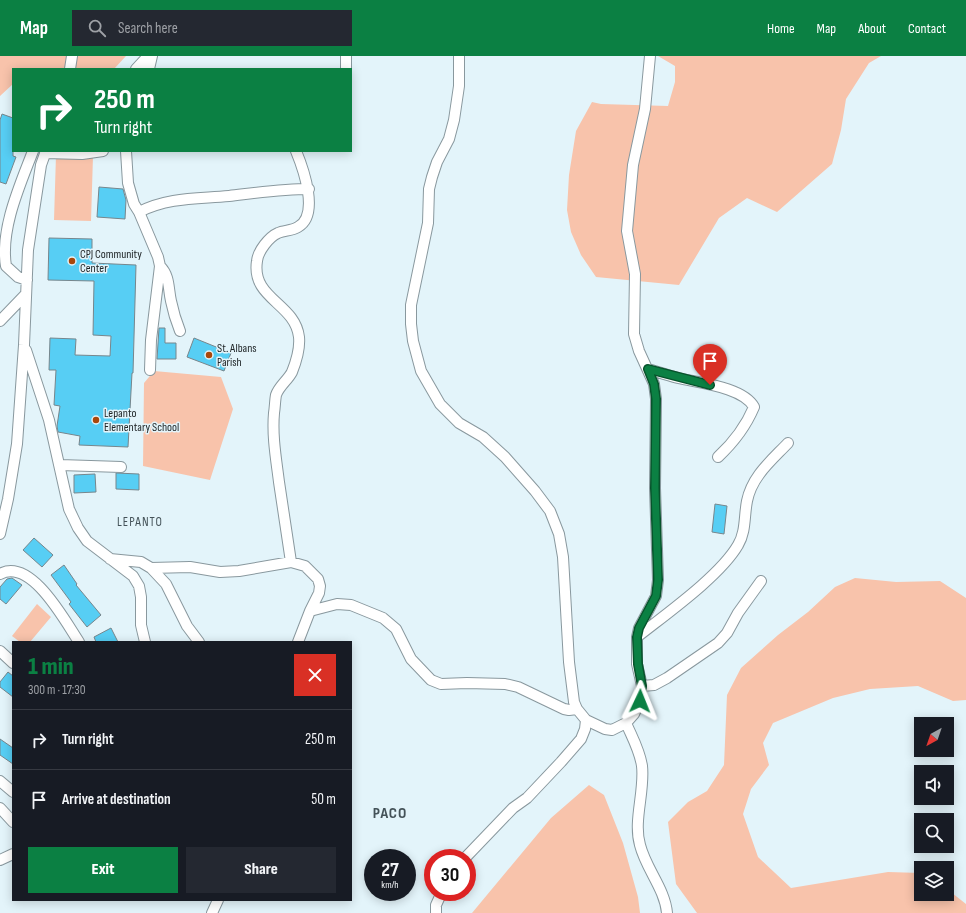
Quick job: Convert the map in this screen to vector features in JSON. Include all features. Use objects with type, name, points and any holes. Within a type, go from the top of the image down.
[{"type":"street","points":[[70,68],[72,56]]},
{"type":"street","points":[[137,68],[148,56]]},
{"type":"street","points":[[149,68],[152,56]]},
{"type":"street","points":[[346,56],[346,68]]},
{"type":"street","points":[[459,56],[459,86],[454,120],[449,139],[432,177],[428,223],[410,305],[413,341],[421,371],[440,404],[459,424],[483,437],[505,457],[535,491],[550,511],[559,534],[563,556],[569,662],[574,702],[577,709],[586,720],[605,729],[612,730],[626,723],[634,714],[640,701],[642,686],[638,664],[637,637],[639,628],[656,596],[658,580],[655,488],[656,399],[654,384],[639,351],[634,334],[635,274],[627,231],[632,165],[645,109],[650,56]]},
{"type":"street","points":[[27,280],[18,277],[6,266],[4,243],[22,180],[33,152]]},
{"type":"street","points":[[0,534],[8,499],[17,444],[24,344],[28,250],[31,222],[41,165],[45,152],[82,154],[96,152]]},
{"type":"street","points":[[126,152],[128,183],[134,204],[158,257],[160,266],[151,340],[150,370]]},
{"type":"street","points":[[292,562],[273,438],[276,394],[292,372],[296,359],[299,336],[295,322],[289,313],[272,299],[258,281],[256,260],[260,252],[272,237],[279,233],[299,227],[303,223],[308,210],[308,189],[296,152]]},
{"type":"street","points":[[138,212],[165,202],[194,197],[226,196],[290,189],[308,189]]},
{"type":"street","points":[[160,266],[167,275],[172,307],[180,331]]},
{"type":"street","points":[[0,321],[26,294]]},
{"type":"street","points":[[24,344],[49,420],[69,509],[87,542],[133,576],[139,586],[141,597],[141,625],[145,641]]},
{"type":"street","points":[[648,369],[728,389],[751,402],[754,407],[750,417],[730,445],[718,457]]},
{"type":"street","points":[[637,637],[708,579],[738,547],[742,537],[747,501],[751,485],[761,470],[788,443]]},
{"type":"street","points":[[60,465],[121,467]]},
{"type":"street","points":[[110,559],[141,562],[151,568],[166,584],[187,626],[198,641]]},
{"type":"street","points":[[151,568],[190,566],[220,572],[292,562],[305,566],[318,579],[320,586],[319,593],[298,641]]},
{"type":"street","points":[[0,574],[11,570],[22,573],[31,578],[41,588],[79,641]]},
{"type":"street","points":[[642,686],[654,685],[668,678],[718,643],[727,633],[738,613],[761,581]]},
{"type":"street","points":[[310,611],[337,604],[351,605],[383,618],[396,629],[411,659],[421,672],[431,680],[441,684],[504,684],[518,687],[564,709],[577,709]]},
{"type":"street","points":[[0,651],[12,662]]},
{"type":"street","points":[[474,849],[513,808],[532,793],[561,762],[581,739],[585,730],[586,720]]},
{"type":"street","points":[[626,723],[642,765],[638,832],[640,845],[666,904],[667,913]]},
{"type":"street","points":[[0,781],[12,791]]},
{"type":"street","points":[[0,808],[12,821]]},
{"type":"street","points":[[0,860],[12,854]]},
{"type":"street","points":[[212,913],[218,901]]},
{"type":"street","points":[[436,913],[436,905],[438,901]]},
{"type":"shaded area","points":[[0,56],[126,56],[115,68],[12,68],[12,85],[0,96]]},
{"type":"shaded area","points":[[658,56],[881,56],[869,63],[846,99],[841,130],[832,164],[777,212],[747,198],[719,218],[679,285],[596,277],[581,255],[571,232],[567,210],[569,175],[576,131],[592,102],[601,104],[668,106],[675,82],[675,66]]},
{"type":"shaded area","points":[[56,155],[93,156],[91,221],[54,220]]},
{"type":"shaded area","points":[[154,371],[221,377],[233,409],[210,480],[143,466],[144,383]]},
{"type":"shaded area","points":[[855,578],[896,582],[940,581],[966,598],[966,700],[953,701],[918,686],[870,689],[833,698],[773,723],[763,743],[769,765],[751,789],[743,814],[758,857],[791,888],[888,872],[914,873],[914,901],[954,901],[954,895],[966,904],[966,913],[697,913],[676,884],[668,822],[688,802],[707,791],[724,765],[727,695],[741,668],[778,635],[808,612],[835,587]]},
{"type":"shaded area","points":[[37,604],[51,617],[31,641],[19,641],[12,636]]},
{"type":"shaded area","points":[[589,785],[604,795],[623,843],[638,897],[640,913],[472,913],[551,818]]},
{"type":"building","points":[[2,114],[12,118],[12,152],[13,156],[16,157],[6,184],[0,182],[0,120]]},
{"type":"building","points":[[99,187],[123,189],[126,200],[125,219],[97,217]]},
{"type":"building","points":[[49,238],[92,239],[92,263],[136,265],[133,373],[128,447],[79,445],[80,436],[58,432],[57,426],[60,406],[54,405],[56,370],[49,370],[50,338],[76,339],[75,355],[110,356],[111,336],[93,335],[94,281],[48,280]]},
{"type":"building","points":[[159,328],[165,328],[165,343],[176,343],[176,359],[157,359]]},
{"type":"building","name":"St. Albans Parish","points":[[194,338],[231,353],[224,371],[187,357]]},
{"type":"building","points":[[116,473],[139,474],[139,490],[116,489]]},
{"type":"building","points":[[95,474],[96,492],[74,493],[74,475]]},
{"type":"building","points":[[715,504],[727,506],[724,534],[712,532]]},
{"type":"building","points":[[34,538],[53,555],[42,567],[23,550]]},
{"type":"building","points":[[64,565],[77,584],[76,585],[101,615],[87,627],[69,604],[71,602],[51,575]]},
{"type":"building","points":[[12,578],[22,585],[6,604],[0,599],[0,587],[7,579]]},
{"type":"building","points":[[111,628],[118,641],[96,641],[94,637]]},
{"type":"building","points":[[8,672],[12,675],[12,696],[0,687],[0,682]]},
{"type":"building","points":[[0,739],[12,747],[12,763],[0,755]]},
{"type":"place","name":"CPJ Community Center","points":[[72,261]]},
{"type":"place","name":"St. Albans Parish","points":[[209,355]]},
{"type":"place","name":"Lepanto Elementary School","points":[[96,420]]},
{"type":"district","name":"LEPANTO","points":[[140,521]]},
{"type":"district","name":"PACO","points":[[390,812]]},
{"type":"route","points":[[640,701],[642,686],[636,646],[637,637],[639,628],[656,596],[658,580],[655,488],[656,399],[654,384],[648,369],[710,385]]}]
